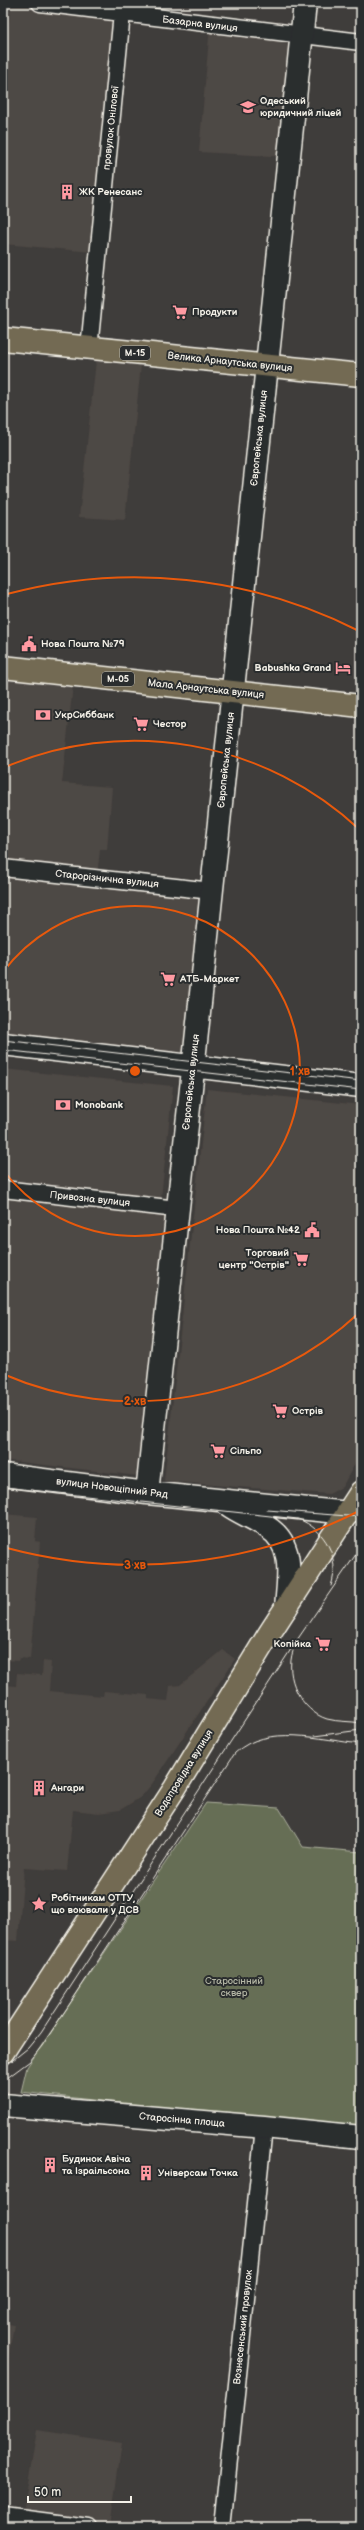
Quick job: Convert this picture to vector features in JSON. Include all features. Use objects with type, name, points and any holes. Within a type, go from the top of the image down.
[{"type":"main road","name":"Велика Арнаутська вулиця","points":[[3,339],[90,349],[361,375]]},
{"type":"main road","name":"Мала Арнаутська вулиця","points":[[3,667],[361,706]]},
{"type":"main road","name":"Водопровідна вулиця","points":[[3,2052],[175,1788],[286,1608],[349,1513],[361,1492]]},
{"type":"street","name":"Базарна вулиця","points":[[40,3],[123,9],[301,36],[361,42]]},
{"type":"street","name":"Європейська вулиця","points":[[147,1493],[212,891],[304,3]]},
{"type":"street","name":"провулок Онілової","points":[[90,349],[123,9]]},
{"type":"street","name":"Старорізнична вулиця","points":[[3,868],[212,891]]},
{"type":"street","points":[[3,1044],[193,1065],[361,1086]]},
{"type":"street","name":"Привозна вулиця","points":[[3,1189],[177,1209]]},
{"type":"street","name":"вулиця Новощіпний Ряд","points":[[3,1475],[147,1493],[349,1513]]},
{"type":"street","name":"вулиця Новощіпний Ряд","points":[[221,1500],[268,1527],[282,1541],[288,1560],[286,1608]]},
{"type":"street","name":"Старосінна площа","points":[[3,2105],[264,2127],[361,2137]]},
{"type":"street","name":"Вознесенський провулок","points":[[222,2527],[264,2127]]},
{"type":"street","points":[[3,2516],[89,2527]]},
{"type":"shaded area","points":[[11,3],[129,17],[104,253],[3,244],[3,78]]},
{"type":"shaded area","name":"Одеський юридичний ліцей","points":[[210,26],[300,37],[287,157],[199,152]]},
{"type":"shaded area","points":[[97,351],[142,355],[125,520],[79,517]]},
{"type":"shaded area","points":[[5,670],[74,677],[62,783],[112,787],[107,850],[100,850],[97,876],[3,866],[3,692]]},
{"type":"shaded area","points":[[3,869],[212,891],[192,1064],[3,1043]]},
{"type":"shaded area","points":[[3,1069],[173,1086],[161,1198],[3,1180]]},
{"type":"shaded area","points":[[207,1089],[361,1105],[361,1453],[342,1487],[329,1494],[164,1481]]},
{"type":"shaded area","points":[[3,1196],[166,1217],[139,1476],[3,1460]]},
{"type":"shaded area","points":[[3,1514],[37,1517],[35,1541],[40,1542],[30,1659],[19,1658],[18,1661],[3,1660]]},
{"type":"shaded area","points":[[223,1650],[235,1659],[152,1784],[141,1797],[120,1810],[99,1813],[73,1810],[67,1871],[24,1868],[18,1941],[3,1940],[3,1685],[16,1686],[17,1673],[42,1675],[43,1661],[51,1662],[49,1691],[103,1696],[104,1691],[148,1695],[148,1699],[168,1701],[170,1686],[180,1685]]},
{"type":"shaded area","points":[[3,2323],[14,2325],[3,2386]]},
{"type":"shaded area","points":[[37,2430],[122,2443],[110,2527],[22,2518]]},
{"type":"green space","name":"Старосінний сквер","points":[[206,1803],[279,1808],[303,1847],[361,1852],[361,2130],[21,2092],[27,2067]]},
{"type":"tram line","points":[[3,1040],[361,1081]]},
{"type":"tram line","points":[[3,1050],[361,1090]]},
{"type":"tram line","points":[[3,1487],[298,1519],[316,1530],[323,1537],[328,1546],[334,1565],[334,1575],[331,1586]]},
{"type":"tram line","points":[[267,1510],[361,1517]]},
{"type":"tram line","points":[[3,2068],[28,2048],[41,2032],[297,1640],[361,1547]]},
{"type":"tram line","points":[[293,1651],[291,1661],[293,1682],[302,1701],[309,1709],[327,1719],[361,1723]]},
{"type":"tram line","points":[[314,1736],[361,1730]]},
{"type":"tram line","points":[[3,2081],[30,2061],[42,2046],[235,1753],[248,1744],[263,1738],[278,1736],[312,1737],[361,1744]]},
{"type":"place","name":"Одеський юридичний ліцей","points":[[248,107]]},
{"type":"place","name":"ЖК Ренесанс","points":[[67,192]]},
{"type":"place","name":"Продукти","points":[[180,312]]},
{"type":"place","name":"Нова Пошта №79","points":[[29,644]]},
{"type":"place","name":"Babushka Grand","points":[[343,668]]},
{"type":"place","name":"УкрСиббанк","points":[[43,715]]},
{"type":"place","name":"Честор","points":[[141,724]]},
{"type":"place","name":"АТБ-Маркет","points":[[168,979]]},
{"type":"place","name":"Monobank","points":[[63,1105]]},
{"type":"place","name":"Нова Пошта №42","points":[[312,1230]]},
{"type":"place","name":"Торговий центр \"Острів\"","points":[[301,1259]]},
{"type":"place","name":"Острів","points":[[280,1411]]},
{"type":"place","name":"Сільпо","points":[[218,1451]]},
{"type":"place","name":"Копійка","points":[[323,1644]]},
{"type":"place","name":"Ангари","points":[[39,1788]]},
{"type":"place","name":"Робітникам ОТТУ, що воювали у ДСВ","points":[[39,1904]]},
{"type":"place","name":"Будинок Авіча та Ізраільсона","points":[[50,2165]]},
{"type":"place","name":"Універсам Точка","points":[[146,2173]]}]
